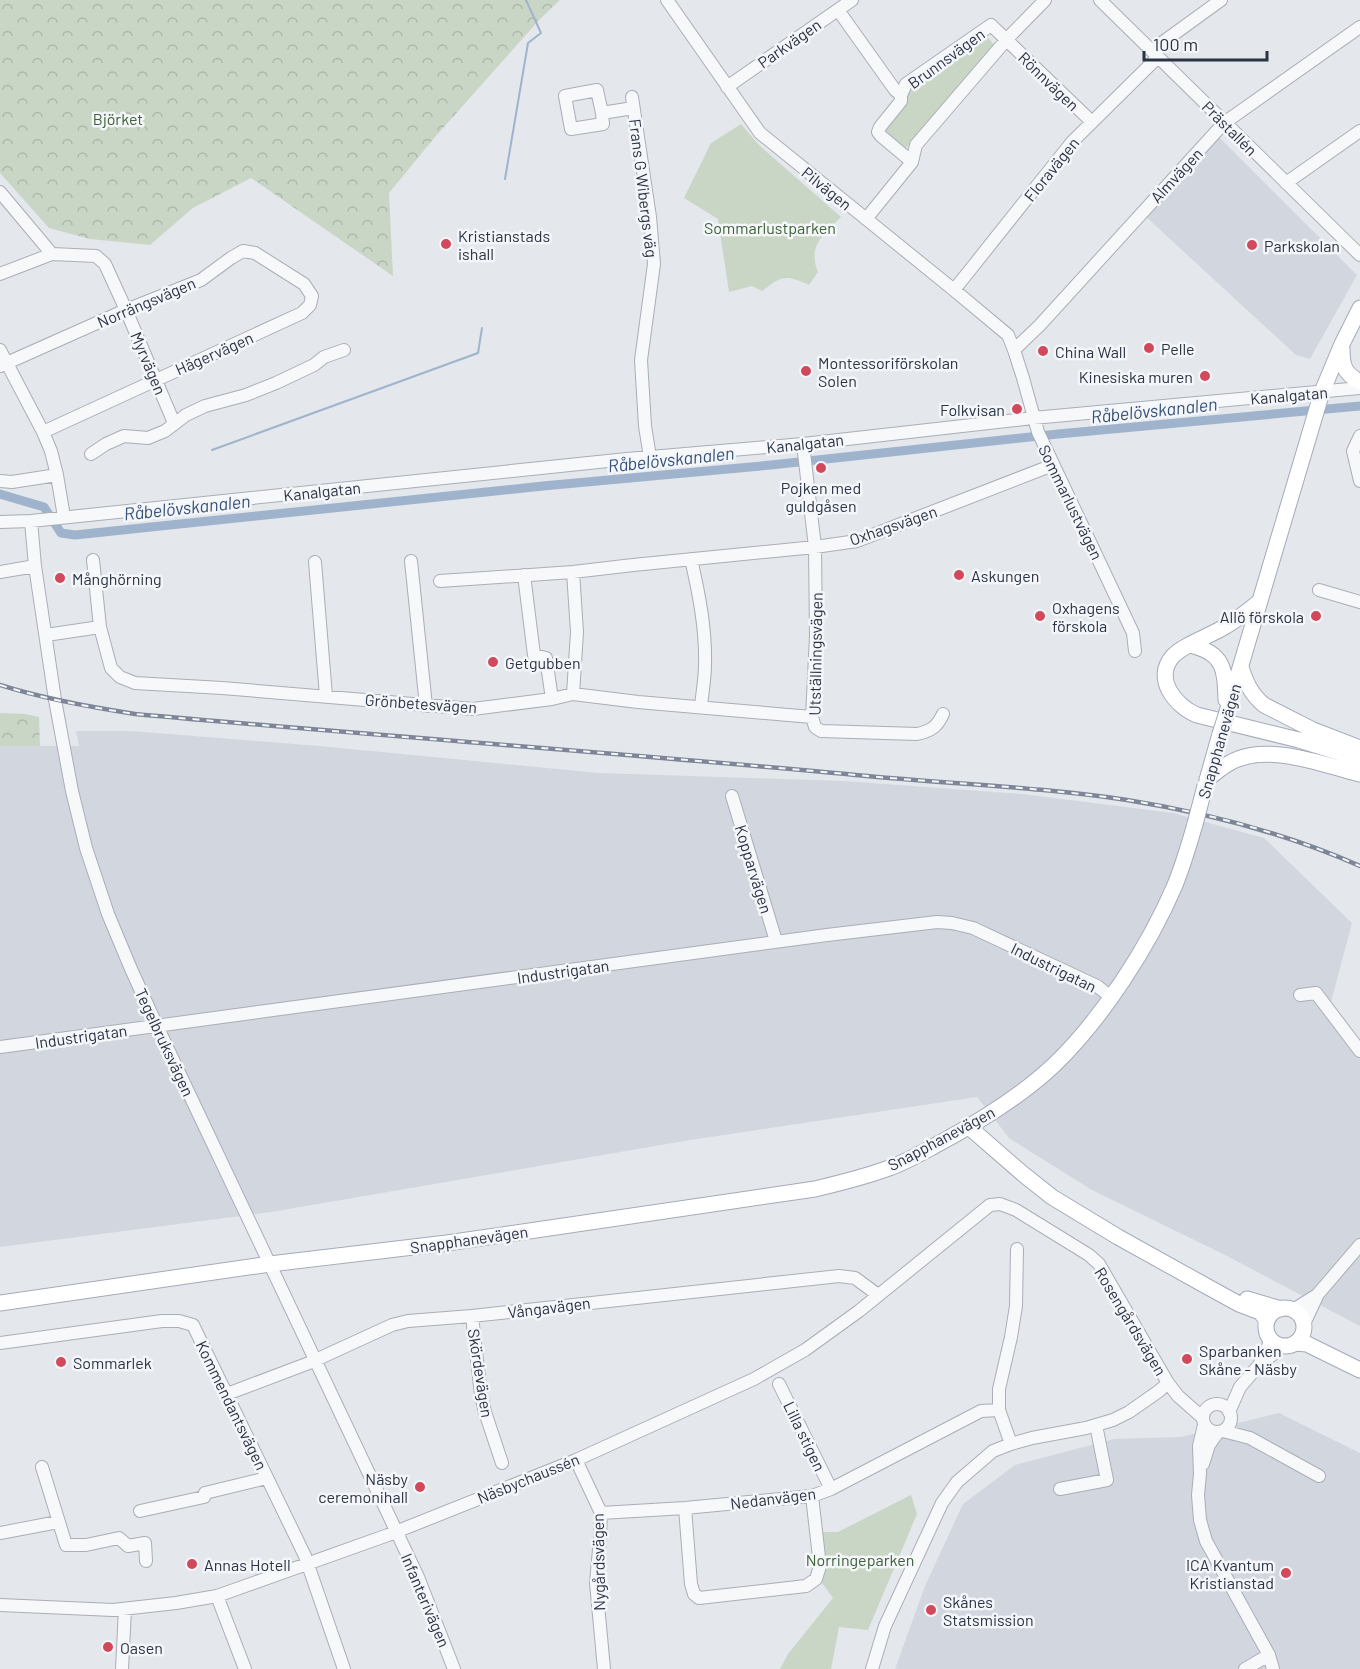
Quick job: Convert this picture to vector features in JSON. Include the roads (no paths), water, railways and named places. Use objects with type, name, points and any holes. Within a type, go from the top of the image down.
[{"type":"main road","name":"Snapphanevägen","points":[[0,1303],[270,1264],[447,1243],[815,1189],[892,1167],[974,1124],[1016,1096],[1053,1065],[1084,1033],[1111,997],[1145,944],[1166,905],[1194,824],[1322,392],[1360,308]]},
{"type":"main road","points":[[1342,344],[1343,364],[1347,372],[1360,382]]},
{"type":"main road","points":[[1260,601],[1233,622],[1175,654],[1166,670],[1169,692],[1183,708],[1197,715],[1357,757]]},
{"type":"main road","points":[[1190,645],[1212,652],[1221,664],[1225,680],[1227,712]]},
{"type":"main road","points":[[1240,667],[1248,687],[1264,705],[1313,730],[1357,757]]},
{"type":"main road","points":[[1206,782],[1231,762],[1248,755],[1270,754],[1294,757],[1360,774]]},
{"type":"main road","points":[[974,1124],[1052,1197],[1239,1304],[1260,1312],[1266,1319],[1270,1338],[1288,1344],[1307,1344],[1360,1370]]},
{"type":"main road","points":[[1149,1253],[1251,1300],[1298,1313],[1304,1326],[1325,1343],[1360,1362]]},
{"type":"main road","points":[[1267,1330],[1270,1316],[1287,1309]]},
{"type":"main road","points":[[1288,1344],[1302,1334],[1304,1326]]},
{"type":"street","name":"Pilvägen","points":[[667,0],[760,134],[1008,335],[1014,350]]},
{"type":"street","name":"Parkvägen","points":[[727,87],[852,0]]},
{"type":"street","name":"Brunnsvägen","points":[[866,219],[912,162],[916,145],[1007,39],[1044,0]]},
{"type":"street","name":"Prästallén","points":[[1100,0],[1360,255]]},
{"type":"street","name":"Floravägen","points":[[954,290],[1072,142],[1156,55],[1163,42],[1221,0]]},
{"type":"street","points":[[838,10],[895,90],[901,95]]},
{"type":"street","name":"Brunnsvägen","points":[[912,162],[878,132],[901,101],[906,84],[992,25],[1007,39]]},
{"type":"street","name":"Almvägen","points":[[1014,350],[1040,325],[1224,123],[1360,27]]},
{"type":"street","name":"Rönnvägen","points":[[1007,39],[1092,122]]},
{"type":"street","name":"Frans G Wibergs väg","points":[[602,113],[632,103],[650,217],[654,264],[641,360],[645,426],[650,457]]},
{"type":"street","points":[[1286,183],[1360,131]]},
{"type":"street","points":[[0,192],[52,254],[0,274]]},
{"type":"street","name":"Norrängsvägen","points":[[3,364],[201,280],[243,251],[255,254],[304,284],[312,296]]},
{"type":"street","name":"Myrvägen","points":[[52,254],[96,256],[105,264],[174,423]]},
{"type":"street","name":"Hägervägen","points":[[42,432],[302,314],[310,305],[312,296]]},
{"type":"street","points":[[0,350],[3,364],[51,452],[57,475],[60,517]]},
{"type":"street","points":[[91,454],[124,436],[148,438],[165,431],[186,415],[205,406],[276,383],[314,365],[324,357],[344,350]]},
{"type":"street","name":"Sommarlustvägen","points":[[1014,350],[1032,418],[1133,633],[1135,651]]},
{"type":"street","name":"Kanalgatan","points":[[0,522],[650,457],[804,456],[1032,418],[1360,388]]},
{"type":"street","points":[[1360,436],[1353,452],[1360,481]]},
{"type":"street","name":"Utställningsvägen","points":[[804,456],[815,547],[816,636],[812,717],[815,727],[821,731],[917,734],[938,725],[943,714]]},
{"type":"street","name":"Oxhagsvägen","points":[[440,581],[573,572],[857,541],[1053,465]]},
{"type":"street","points":[[0,481],[12,482],[57,475]]},
{"type":"street","name":"Tegelbruksvägen","points":[[36,520],[35,566],[60,727],[86,848],[108,914],[130,969],[396,1531]]},
{"type":"street","points":[[691,559],[700,597],[704,629],[705,666],[701,707]]},
{"type":"street","name":"Grönbetesvägen","points":[[93,560],[100,627],[111,668],[120,677],[135,683],[222,687],[473,709],[552,699],[573,694],[812,717]]},
{"type":"street","points":[[411,561],[426,706]]},
{"type":"street","points":[[315,562],[326,696]]},
{"type":"street","points":[[0,572],[35,566]]},
{"type":"street","points":[[573,572],[577,632],[573,694]]},
{"type":"street","points":[[524,575],[534,656],[546,658],[552,699]]},
{"type":"street","points":[[1319,590],[1360,602]]},
{"type":"street","points":[[46,635],[100,627]]},
{"type":"street","name":"Kopparvägen","points":[[732,796],[776,942]]},
{"type":"street","name":"Industrigatan","points":[[0,1047],[937,922],[973,928],[1097,986],[1111,997]]},
{"type":"street","points":[[1300,995],[1316,993],[1360,1051]]},
{"type":"street","name":"Näsbychaussén","points":[[0,1605],[125,1609],[217,1596],[396,1531],[576,1460],[775,1368],[805,1350],[990,1205],[1000,1204]]},
{"type":"street","name":"Rosengårdsvägen","points":[[1000,1204],[1016,1210],[1089,1255],[1099,1264],[1167,1383],[1204,1421]]},
{"type":"street","points":[[1304,1326],[1318,1294],[1360,1245]]},
{"type":"street","points":[[1011,1444],[999,1410],[999,1389],[1016,1306],[1017,1248]]},
{"type":"street","name":"Vångavägen","points":[[227,1394],[392,1325],[408,1321],[839,1276],[855,1278],[878,1295]]},
{"type":"street","points":[[1287,1309],[1318,1294]]},
{"type":"street","name":"Skördevägen","points":[[472,1316],[484,1412],[502,1463]]},
{"type":"street","name":"Kommendantsvägen","points":[[0,1343],[162,1321],[179,1321],[193,1325],[308,1563],[344,1669]]},
{"type":"street","points":[[1259,1365],[1270,1342],[1267,1330]]},
{"type":"street","points":[[1273,1669],[1269,1655],[1206,1541],[1200,1520],[1198,1495],[1199,1446],[1205,1410],[1240,1387],[1259,1365],[1288,1344]]},
{"type":"street","points":[[872,1669],[885,1626],[942,1503],[957,1482],[993,1451],[1032,1438],[1113,1420],[1129,1412],[1167,1383]]},
{"type":"street","name":"Rosengårdsvägen","points":[[1167,1383],[1192,1398],[1213,1405]]},
{"type":"street","name":"Lilla stigen","points":[[779,1384],[831,1489]]},
{"type":"street","points":[[1200,1474],[1209,1445],[1220,1431],[1229,1425],[1230,1414],[1240,1387]]},
{"type":"street","points":[[1213,1405],[1221,1405],[1250,1438]]},
{"type":"street","name":"Nedanvägen","points":[[601,1514],[812,1496],[831,1489],[974,1414],[981,1411],[999,1410]]},
{"type":"street","points":[[1204,1421],[1210,1430],[1250,1438],[1319,1476]]},
{"type":"street","points":[[1060,1490],[1107,1480],[1096,1425]]},
{"type":"street","name":"Nygårdsvägen","points":[[576,1460],[601,1514],[596,1583],[604,1669]]},
{"type":"street","points":[[42,1467],[66,1545],[86,1545],[119,1538],[128,1546],[145,1543],[146,1561]]},
{"type":"street","points":[[140,1511],[204,1497],[205,1493],[267,1478]]},
{"type":"street","points":[[685,1508],[691,1584],[694,1594],[699,1598],[806,1586],[816,1580],[820,1566],[812,1496]]},
{"type":"street","points":[[0,1533],[58,1522]]},
{"type":"street","name":"Infanterivägen","points":[[396,1531],[418,1576],[454,1669]]},
{"type":"street","points":[[217,1596],[245,1669]]},
{"type":"street","points":[[122,1669],[125,1609]]},
{"type":"street","points":[[1245,1669],[1269,1655]]},
{"type":"waterway","points":[[505,179],[528,43],[541,33],[526,0]]},
{"type":"waterway","points":[[212,450],[478,353],[482,328]]},
{"type":"waterway","name":"Råbelövskanalen","points":[[0,494],[44,507],[61,533],[75,535],[1058,434],[1360,406]]},
{"type":"railway","points":[[0,685],[67,702],[135,714],[1030,789],[1127,800],[1217,818],[1275,834],[1360,866]]},
{"type":"place","name":"Kristianstads ishall","points":[[446,244]]},
{"type":"place","name":"Parkskolan","points":[[1252,245]]},
{"type":"place","name":"Pelle","points":[[1149,348]]},
{"type":"place","name":"China Wall","points":[[1043,351]]},
{"type":"place","name":"Montessoriförskolan Solen","points":[[806,371]]},
{"type":"place","name":"Kinesiska muren","points":[[1205,376]]},
{"type":"place","name":"Folkvisan","points":[[1017,409]]},
{"type":"place","name":"Pojken med guldgåsen","points":[[821,468]]},
{"type":"place","name":"Askungen","points":[[959,575]]},
{"type":"place","name":"Månghörning","points":[[60,578]]},
{"type":"place","name":"Oxhagens förskola","points":[[1040,616]]},
{"type":"place","name":"Allö förskola","points":[[1316,616]]},
{"type":"place","name":"Getgubben","points":[[493,662]]},
{"type":"place","name":"Sparbanken Skåne - Näsby","points":[[1187,1359]]},
{"type":"place","name":"Sommarlek","points":[[61,1362]]},
{"type":"place","name":"Näsby ceremonihall","points":[[420,1487]]},
{"type":"place","name":"Annas Hotell","points":[[192,1564]]},
{"type":"place","name":"ICA Kvantum Kristianstad","points":[[1286,1573]]},
{"type":"place","name":"Skånes Statsmission","points":[[931,1610]]},
{"type":"place","name":"Oasen","points":[[108,1647]]},
{"type":"park label","name":"Björket","points":[[118,118]]},
{"type":"park label","name":"Sommarlustparken","points":[[770,227]]},
{"type":"park label","name":"Norringeparken","points":[[860,1559]]}]
